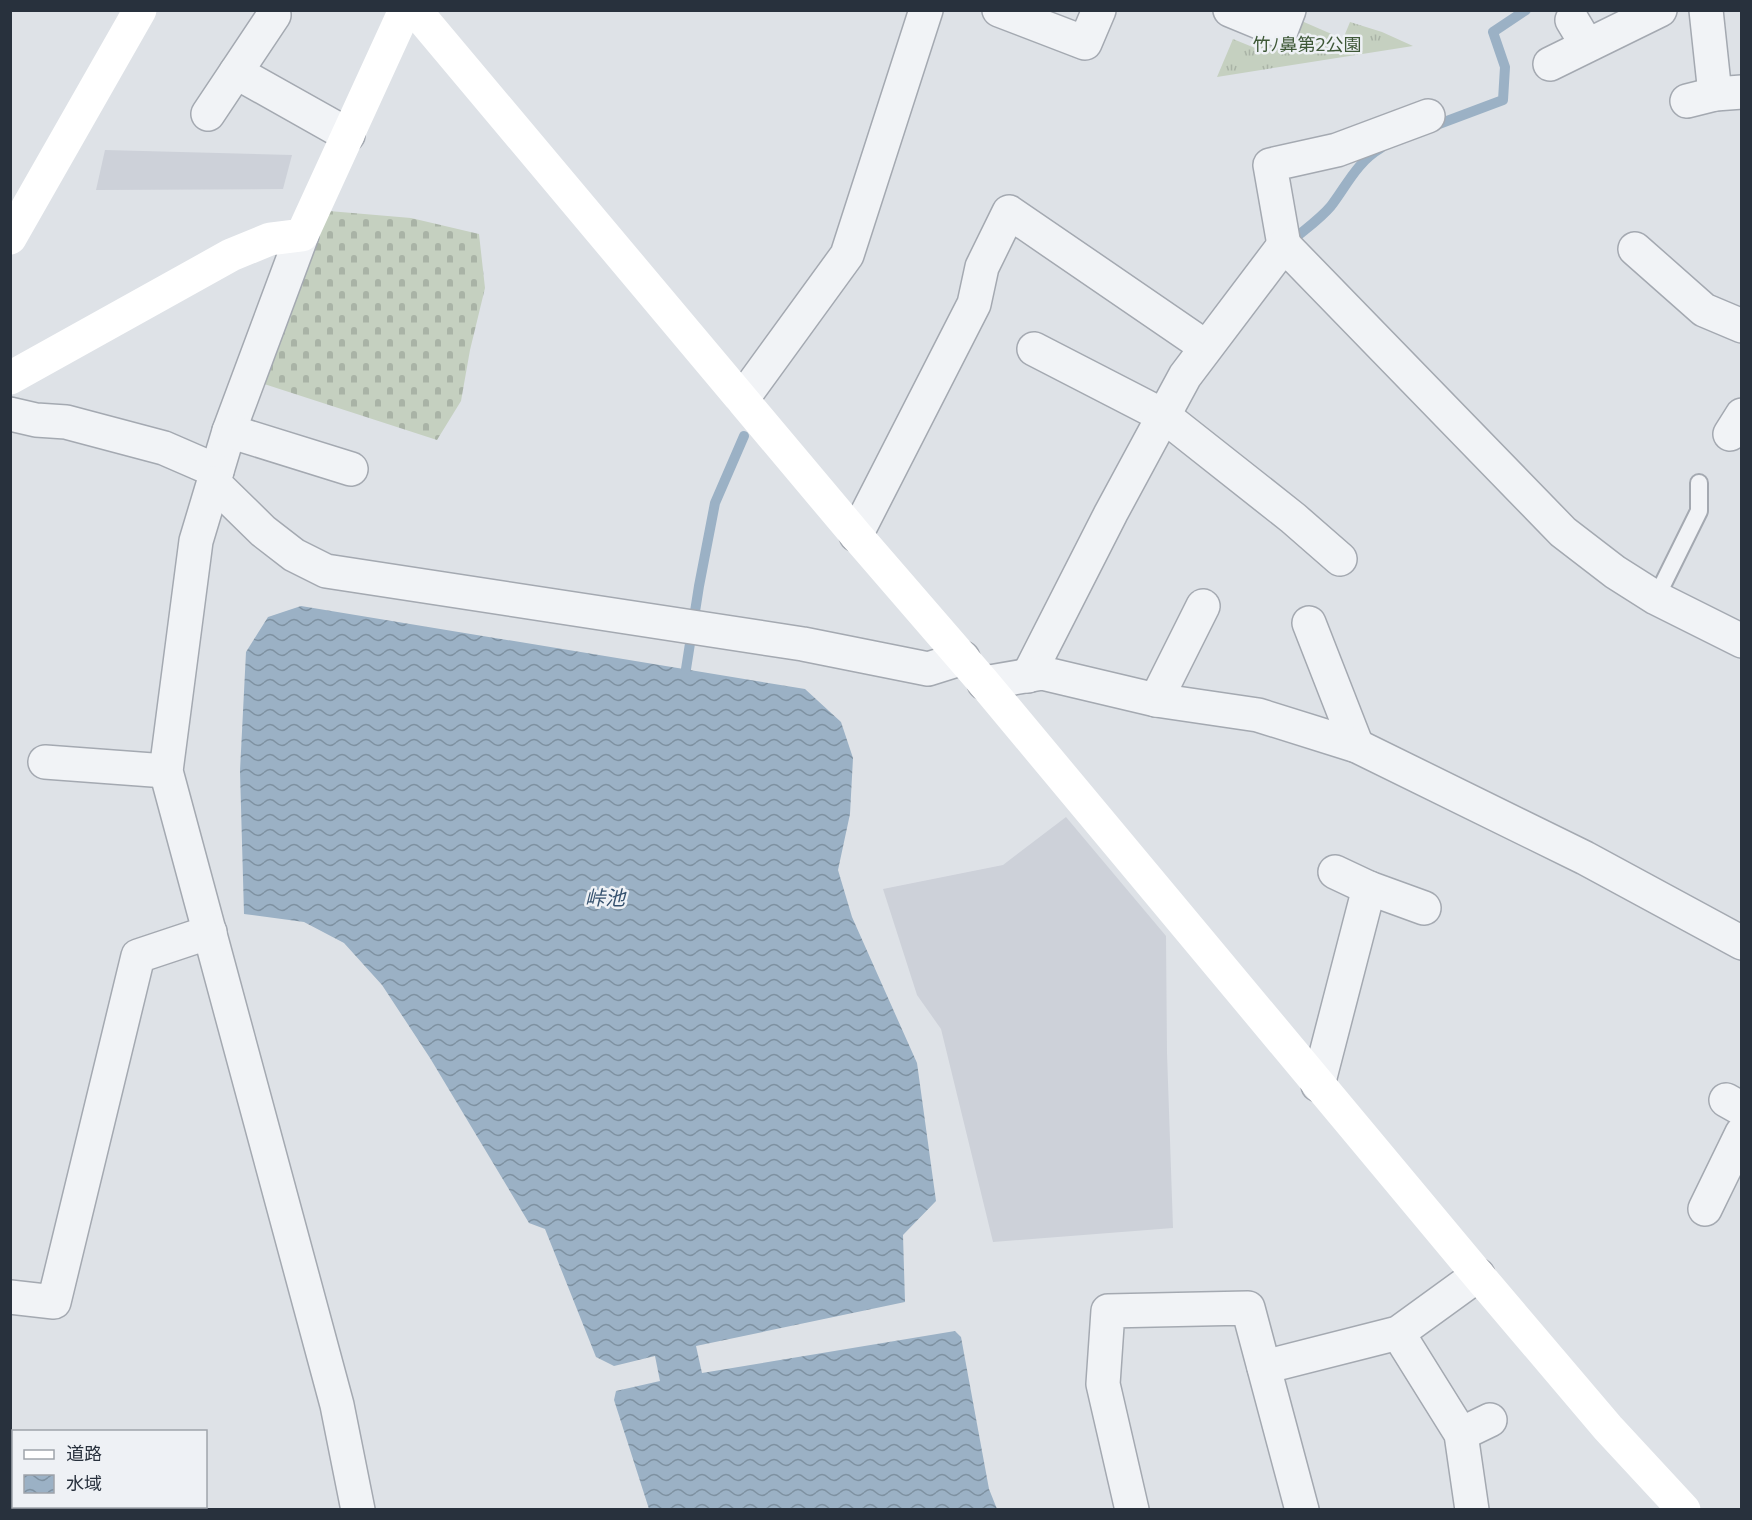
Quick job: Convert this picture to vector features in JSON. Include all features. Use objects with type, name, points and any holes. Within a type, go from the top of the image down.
[{"type":"street","points":[[10,238],[140,10]]},
{"type":"street","points":[[358,1509],[337,1405],[166,771],[196,541],[229,431],[302,235],[405,10]]},
{"type":"street","points":[[415,10],[856,535],[963,658],[1478,1275],[1608,1428],[1684,1509]]},
{"type":"street","points":[[743,398],[847,255],[926,10]]},
{"type":"street","points":[[999,10],[1085,43],[1099,10]]},
{"type":"street","points":[[1230,10],[1281,31],[1288,10]]},
{"type":"street","points":[[1550,64],[1579,33],[1660,10]]},
{"type":"street","points":[[1706,10],[1715,96]]},
{"type":"street","points":[[208,114],[274,15]]},
{"type":"street","points":[[236,72],[348,135]]},
{"type":"street","points":[[1428,116],[1354,131],[1337,150],[1270,165],[1284,244],[1563,532],[1615,572],[1656,598],[1742,641]]},
{"type":"street","points":[[856,535],[974,304],[982,267],[1009,212],[1206,347]]},
{"type":"street","points":[[10,378],[231,255],[270,239],[302,235]]},
{"type":"street","points":[[1028,676],[1111,513],[1185,376],[1284,244]]},
{"type":"street","points":[[1635,249],[1704,310],[1742,326]]},
{"type":"street","points":[[1034,349],[1164,416],[1301,507],[1340,559]]},
{"type":"street","points":[[10,414],[36,420],[66,422],[164,448],[215,477],[263,531],[294,555],[326,570],[803,644],[928,669],[963,658]]},
{"type":"street","points":[[229,431],[351,469]]},
{"type":"street","points":[[1156,700],[1203,606]]},
{"type":"street","points":[[1309,623],[1357,746]]},
{"type":"street","points":[[984,683],[1042,673],[1156,700],[1258,715],[1357,746],[1585,858],[1742,943]]},
{"type":"street","points":[[45,762],[166,771]]},
{"type":"street","points":[[1335,872],[1369,888],[1424,908]]},
{"type":"street","points":[[1318,1085],[1369,888]]},
{"type":"street","points":[[10,1297],[54,1302],[138,956],[210,932]]},
{"type":"street","points":[[1705,1188],[1742,1133]]},
{"type":"street","points":[[1264,1367],[1398,1333],[1478,1275]]},
{"type":"street","points":[[1132,1509],[1103,1384],[1108,1311],[1248,1308],[1302,1509]]},
{"type":"street","points":[[1398,1333],[1461,1434],[1472,1509]]},
{"type":"street","points":[[1461,1434],[1490,1420]]},
{"type":"lane","points":[[1656,598],[1699,512],[1699,483]]},
{"type":"shaded area","points":[[105,150],[292,155],[283,189],[96,190]]},
{"type":"shaded area","points":[[1066,817],[1166,936],[1167,1053],[1173,1228],[993,1242],[941,1029],[917,995],[883,889],[1003,865]]},
{"type":"green space","name":"竹ﾉ鼻第2公園","points":[[1297,19],[1343,39],[1350,22],[1382,32],[1413,46],[1217,77],[1233,39],[1255,48],[1260,36],[1286,48]]},
{"type":"green space","points":[[329,211],[411,218],[479,234],[485,288],[461,401],[437,440],[258,382]]},
{"type":"water","name":"峠池","points":[[301,606],[805,689],[841,722],[853,758],[850,814],[838,870],[852,917],[917,1063],[936,1201],[903,1235],[905,1302],[696,1346],[702,1373],[955,1331],[961,1337],[989,1489],[997,1509],[649,1509],[614,1400],[616,1391],[660,1381],[655,1356],[614,1366],[596,1357],[545,1229],[529,1223],[430,1058],[382,985],[344,943],[304,922],[244,914],[240,771],[246,652],[268,617]]},
{"type":"waterway","points":[[1431,127],[1503,100],[1505,67],[1493,32],[1526,10]]},
{"type":"waterway","points":[[1295,238],[1331,206],[1365,160],[1381,148]]},
{"type":"waterway","points":[[686,669],[715,503],[744,436]]}]
